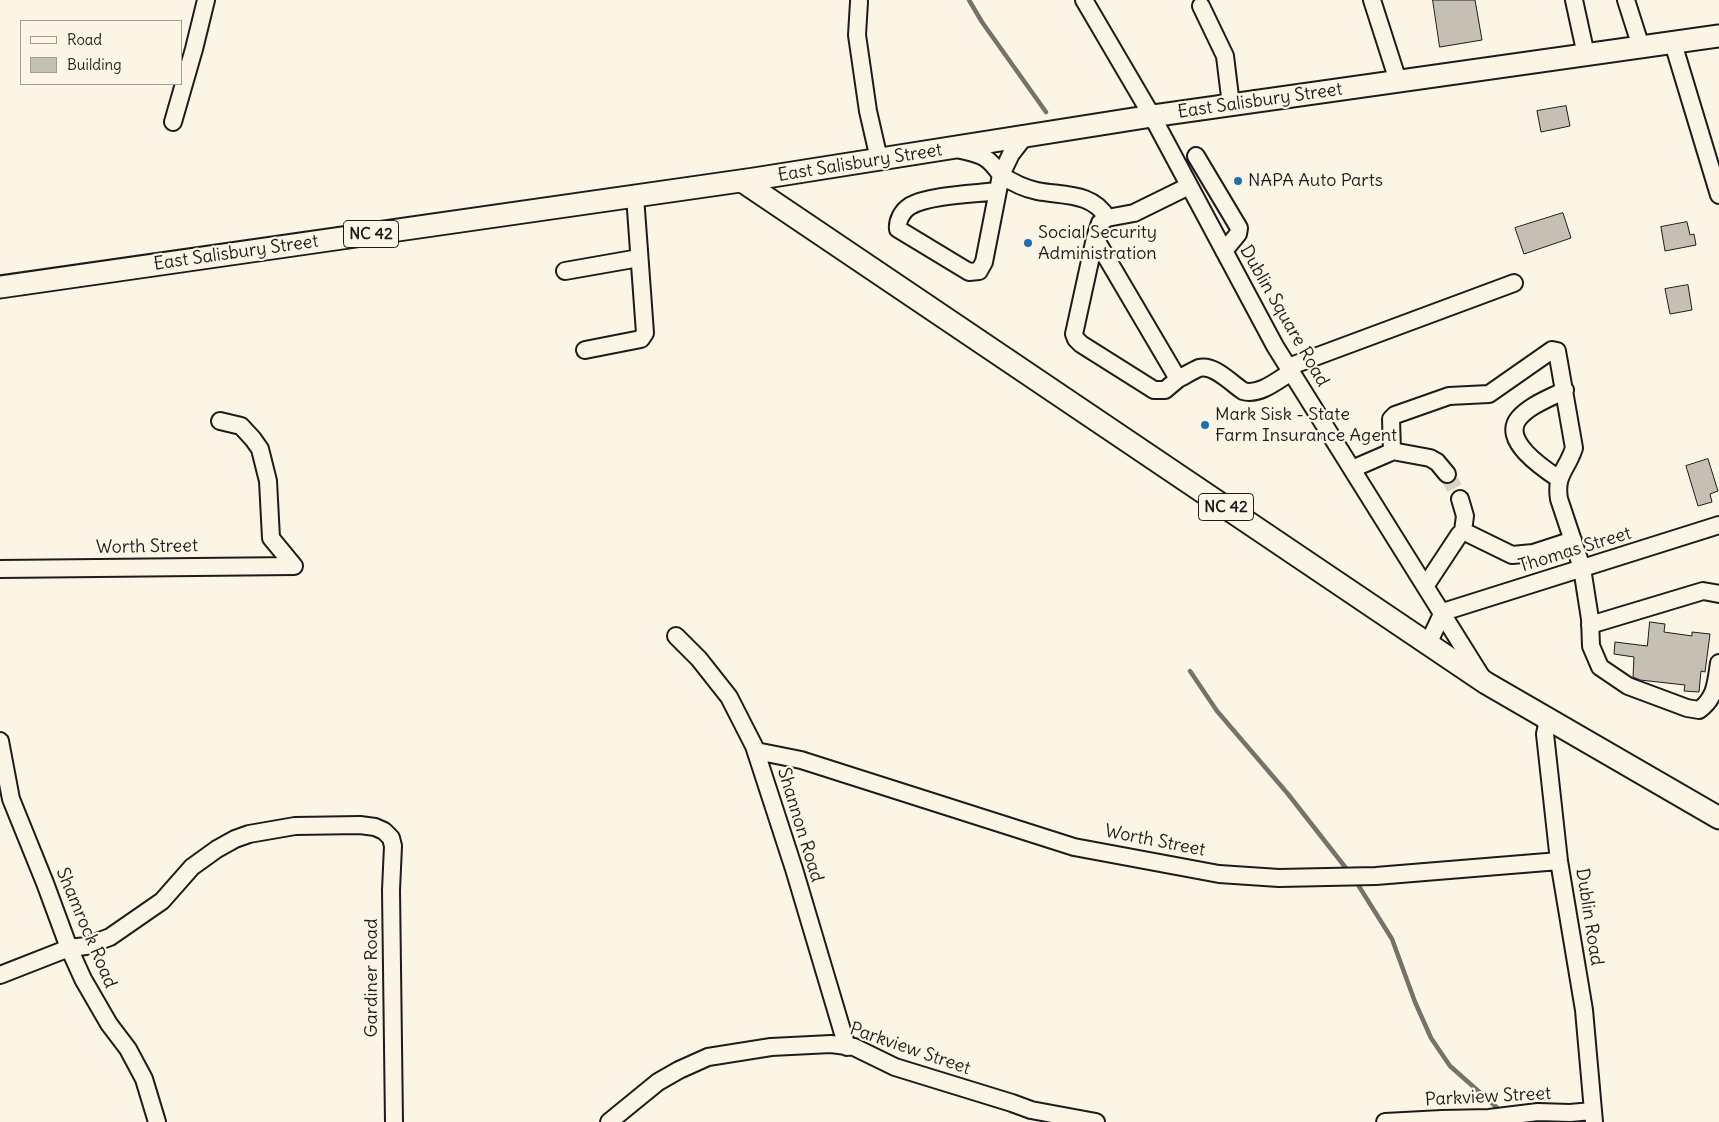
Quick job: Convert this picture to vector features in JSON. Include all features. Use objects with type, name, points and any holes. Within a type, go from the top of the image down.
[{"type":"main road","name":"East Salisbury Street","points":[[0,287],[742,181],[1152,116],[1719,36]]},
{"type":"main road","name":"NC 42","points":[[742,181],[1486,683],[1719,818]]},
{"type":"street","points":[[173,122],[206,0]]},
{"type":"street","name":"Dublin Square Road","points":[[1084,0],[1152,116],[1275,346],[1486,683]]},
{"type":"street","points":[[1372,0],[1398,81]]},
{"type":"street","points":[[1574,0],[1586,55]]},
{"type":"street","points":[[1626,0],[1641,47]]},
{"type":"street","points":[[859,2],[857,35],[868,110],[879,159]]},
{"type":"street","points":[[1201,6],[1225,56],[1231,105]]},
{"type":"street","points":[[1674,43],[1719,195]]},
{"type":"street","points":[[1025,136],[1012,154],[999,183],[984,262],[979,271],[968,272],[898,230],[901,216],[909,207],[927,200],[999,183],[1090,200],[1100,206],[1107,218]]},
{"type":"street","points":[[952,148],[989,160],[999,183]]},
{"type":"street","points":[[1196,156],[1239,228],[1238,234],[1224,251]]},
{"type":"street","points":[[1189,186],[1134,214],[1107,218],[1100,223],[1074,334],[1081,344],[1154,390],[1165,390],[1178,379],[1206,367],[1213,369],[1243,391],[1248,393],[1255,392],[1290,370],[1514,283]]},
{"type":"street","points":[[585,350],[641,340],[645,333],[635,196]]},
{"type":"street","points":[[1095,238],[1178,379]]},
{"type":"street","points":[[565,271],[639,258]]},
{"type":"street","points":[[1352,468],[1389,454],[1392,450],[1392,420],[1395,415],[1449,396],[1489,394],[1552,350],[1557,351],[1574,448],[1570,459],[1560,475],[1557,488],[1582,568],[1592,646],[1600,667],[1628,686],[1687,708],[1699,710],[1708,704],[1715,689],[1719,663]]},
{"type":"street","points":[[1559,480],[1526,454],[1518,441],[1514,428],[1518,419],[1532,407],[1565,390]]},
{"type":"street","name":"Worth Street","points":[[0,569],[294,566],[271,538],[268,481],[260,449],[241,426],[220,421]]},
{"type":"street","points":[[1392,450],[1430,458],[1437,462],[1446,474]]},
{"type":"street","points":[[1426,585],[1463,531],[1466,516],[1460,499]]},
{"type":"street","name":"Thomas Street","points":[[1443,612],[1719,525]]},
{"type":"street","points":[[1463,531],[1512,555],[1533,553],[1573,540]]},
{"type":"street","points":[[1590,625],[1703,591],[1719,594]]},
{"type":"street","points":[[1428,644],[1443,612]]},
{"type":"street","name":"Shannon Road","points":[[676,636],[699,659],[728,697],[756,751],[794,869],[847,1046]]},
{"type":"street","name":"Dublin Road","points":[[1548,719],[1545,734],[1560,861],[1584,1010],[1593,1116]]},
{"type":"street","name":"Shamrock Road","points":[[0,741],[11,799],[69,948],[82,979],[109,1024],[128,1049],[144,1079],[157,1122]]},
{"type":"street","name":"Worth Street","points":[[756,751],[801,760],[1074,846],[1219,874],[1279,878],[1376,876],[1560,861]]},
{"type":"street","name":"Gardiner Road","points":[[69,948],[86,946],[110,937],[162,901],[192,867],[235,839],[249,834],[295,826],[360,825],[375,827],[384,831],[391,838],[393,846],[391,890],[394,1122]]},
{"type":"street","points":[[0,974],[69,948]]},
{"type":"street","name":"Parkview Street","points":[[609,1122],[658,1082],[708,1057],[771,1047],[832,1044],[854,1047],[894,1067],[929,1076],[1031,1110],[1096,1122]]},
{"type":"street","name":"Parkview Street","points":[[1385,1122],[1489,1118],[1538,1112],[1593,1116]]},
{"type":"building","points":[[1433,0],[1475,0],[1482,40],[1440,47]]},
{"type":"building","points":[[1566,106],[1570,126],[1541,132],[1537,111]]},
{"type":"building","points":[[1563,213],[1571,238],[1524,254],[1515,228]]},
{"type":"building","points":[[1687,222],[1690,235],[1694,234],[1696,245],[1665,251],[1661,227]]},
{"type":"building","points":[[1688,285],[1692,310],[1670,314],[1665,289]]},
{"type":"building","points":[[1708,459],[1718,491],[1710,494],[1712,502],[1698,506],[1686,466]]},
{"type":"building","points":[[1650,622],[1665,624],[1664,632],[1692,636],[1692,632],[1710,634],[1705,672],[1701,671],[1699,692],[1684,691],[1685,685],[1640,680],[1633,677],[1634,657],[1614,654],[1615,642],[1647,646]]},
{"type":"waterway","points":[[969,0],[982,22],[1046,112]]},
{"type":"waterway","points":[[1190,671],[1217,711],[1288,794],[1349,872]]},
{"type":"waterway","points":[[1355,880],[1392,939],[1415,1002],[1431,1038],[1450,1066],[1502,1112]]},
{"type":"tunnel","points":[[1447,474],[1460,499]]},
{"type":"place","name":"NAPA Auto Parts","points":[[1238,181]]},
{"type":"place","name":"Social Security Administration","points":[[1028,243]]},
{"type":"place","name":"Mark Sisk - State Farm Insurance Agent","points":[[1205,425]]}]
